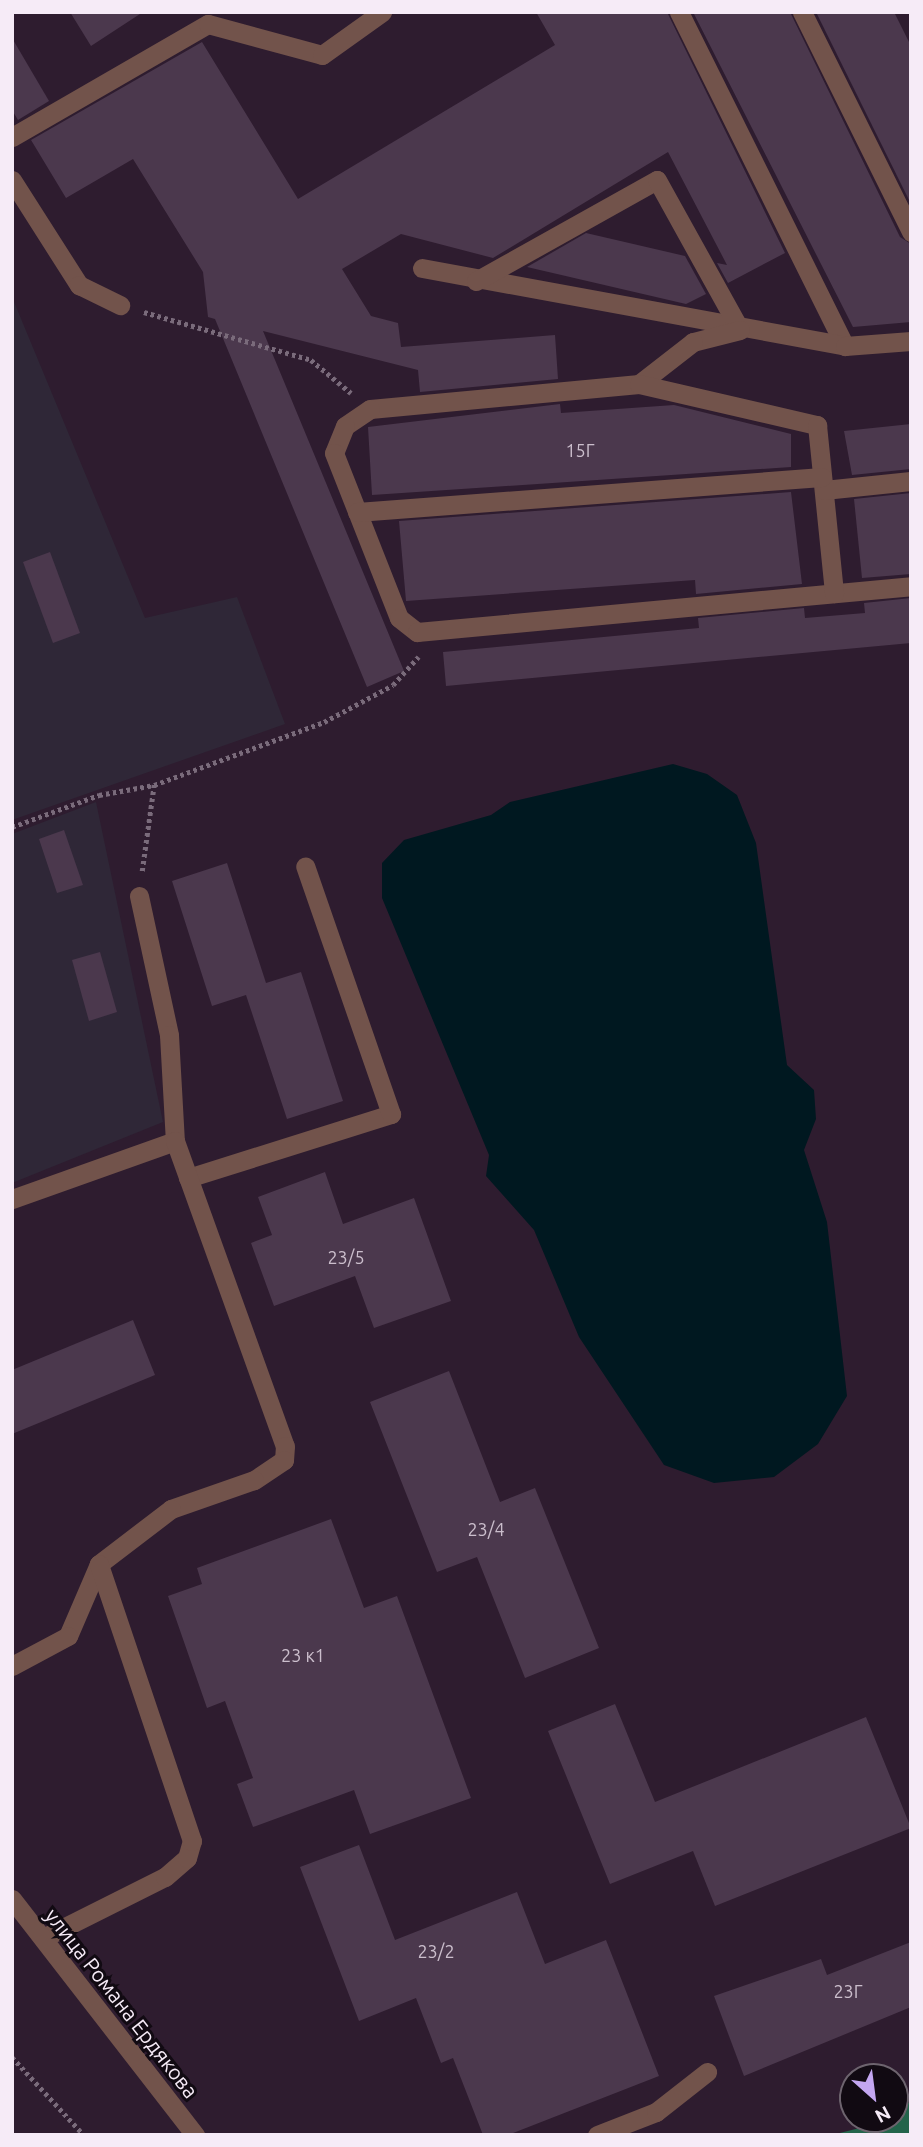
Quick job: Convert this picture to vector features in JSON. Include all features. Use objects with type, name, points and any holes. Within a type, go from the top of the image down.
[{"type":"street","points":[[12,137],[208,24],[322,55],[382,12]]},
{"type":"street","points":[[679,12],[845,346]]},
{"type":"street","points":[[802,12],[911,232]]},
{"type":"street","points":[[12,180],[79,285],[120,305]]},
{"type":"street","points":[[476,281],[657,180],[740,330]]},
{"type":"street","points":[[422,268],[476,281],[740,330],[845,346],[911,341]]},
{"type":"street","points":[[639,384],[693,342],[740,330]]},
{"type":"street","points":[[834,593],[817,425],[639,384],[370,408],[345,426],[334,453],[399,618],[417,632],[911,586]]},
{"type":"street","points":[[357,512],[823,483],[911,481]]},
{"type":"street","points":[[188,1178],[391,1114],[305,866]]},
{"type":"street","points":[[12,1666],[68,1636],[99,1564],[171,1509],[254,1480],[284,1460],[285,1446],[175,1141],[169,1035],[139,896]]},
{"type":"street","points":[[12,1199],[175,1141]]},
{"type":"street","points":[[43,1938],[165,1877],[187,1858],[192,1841],[99,1564]]},
{"type":"street","name":"улица Романа Ердякова","points":[[12,1899],[195,2135]]},
{"type":"street","points":[[597,2135],[656,2112],[707,2072]]},
{"type":"path","points":[[120,305],[311,360],[370,408]]},
{"type":"path","points":[[12,828],[99,795],[154,785],[324,722],[393,685],[418,660],[417,632]]},
{"type":"path","points":[[139,896],[154,785]]},
{"type":"path","points":[[12,2057],[85,2135]]},
{"type":"shaded area","points":[[12,297],[145,618],[237,597],[285,724],[12,820]]},
{"type":"shaded area","points":[[96,802],[163,1122],[12,1183],[12,834]]},
{"type":"green space","points":[[911,2101],[911,2135],[832,2135],[909,2133]]},
{"type":"water","points":[[673,764],[707,774],[737,795],[756,843],[787,1065],[814,1090],[816,1119],[804,1150],[827,1222],[847,1396],[818,1444],[774,1477],[714,1483],[664,1465],[579,1337],[534,1230],[486,1176],[489,1155],[382,898],[382,863],[404,840],[491,815],[510,802]]},
{"type":"building","points":[[70,12],[143,12],[91,46]]},
{"type":"building","points":[[536,12],[667,12],[785,253],[728,283],[717,263],[727,265],[668,152],[493,258],[401,234],[342,269],[371,316],[398,323],[401,347],[555,335],[558,379],[420,392],[418,370],[263,331],[404,671],[367,687],[215,319],[208,317],[203,272],[133,159],[66,198],[31,140],[202,42],[298,199],[555,45]]},
{"type":"building","points":[[693,12],[790,12],[900,237],[911,244],[911,322],[853,327]]},
{"type":"building","points":[[816,12],[894,12],[911,46],[911,204]]},
{"type":"building","points":[[12,38],[49,101],[18,120],[12,110]]},
{"type":"building","points":[[586,233],[685,256],[706,294],[686,304],[527,267]]},
{"type":"building","points":[[560,404],[561,413],[674,405],[791,434],[791,467],[372,495],[368,427]]},
{"type":"building","points":[[911,424],[911,469],[852,475],[844,431]]},
{"type":"building","points":[[791,492],[802,584],[696,594],[695,580],[406,601],[399,521]]},
{"type":"building","points":[[911,493],[911,574],[862,578],[854,499]]},
{"type":"building","points":[[50,552],[80,633],[53,643],[23,562]]},
{"type":"building","points":[[911,598],[911,643],[446,686],[443,652],[699,628],[698,618],[804,608],[805,618],[865,613],[864,603]]},
{"type":"building","points":[[64,830],[83,885],[57,893],[39,839]]},
{"type":"building","points":[[227,863],[266,983],[301,972],[343,1101],[287,1119],[246,995],[212,1006],[172,881]]},
{"type":"building","points":[[100,952],[117,1012],[89,1021],[72,960]]},
{"type":"building","points":[[325,1172],[343,1224],[414,1198],[451,1301],[374,1328],[355,1276],[274,1306],[251,1243],[272,1235],[258,1197]]},
{"type":"building","points":[[133,1320],[155,1375],[12,1434],[12,1370]]},
{"type":"building","points":[[449,1371],[500,1502],[535,1488],[599,1648],[525,1678],[477,1557],[437,1572],[370,1402]]},
{"type":"building","points":[[331,1519],[364,1608],[397,1596],[471,1798],[370,1834],[354,1790],[253,1827],[237,1784],[253,1778],[225,1701],[207,1708],[168,1596],[202,1584],[197,1568]]},
{"type":"building","points":[[615,1704],[655,1802],[866,1717],[911,1828],[715,1906],[693,1851],[610,1884],[548,1731]]},
{"type":"building","points":[[359,1845],[395,1940],[517,1892],[545,1964],[606,1940],[659,2076],[508,2135],[483,2135],[453,2058],[441,2063],[416,1998],[359,2021],[300,1867]]},
{"type":"building","points":[[911,1942],[911,2007],[744,2076],[714,1996],[821,1959],[827,1975]]}]
